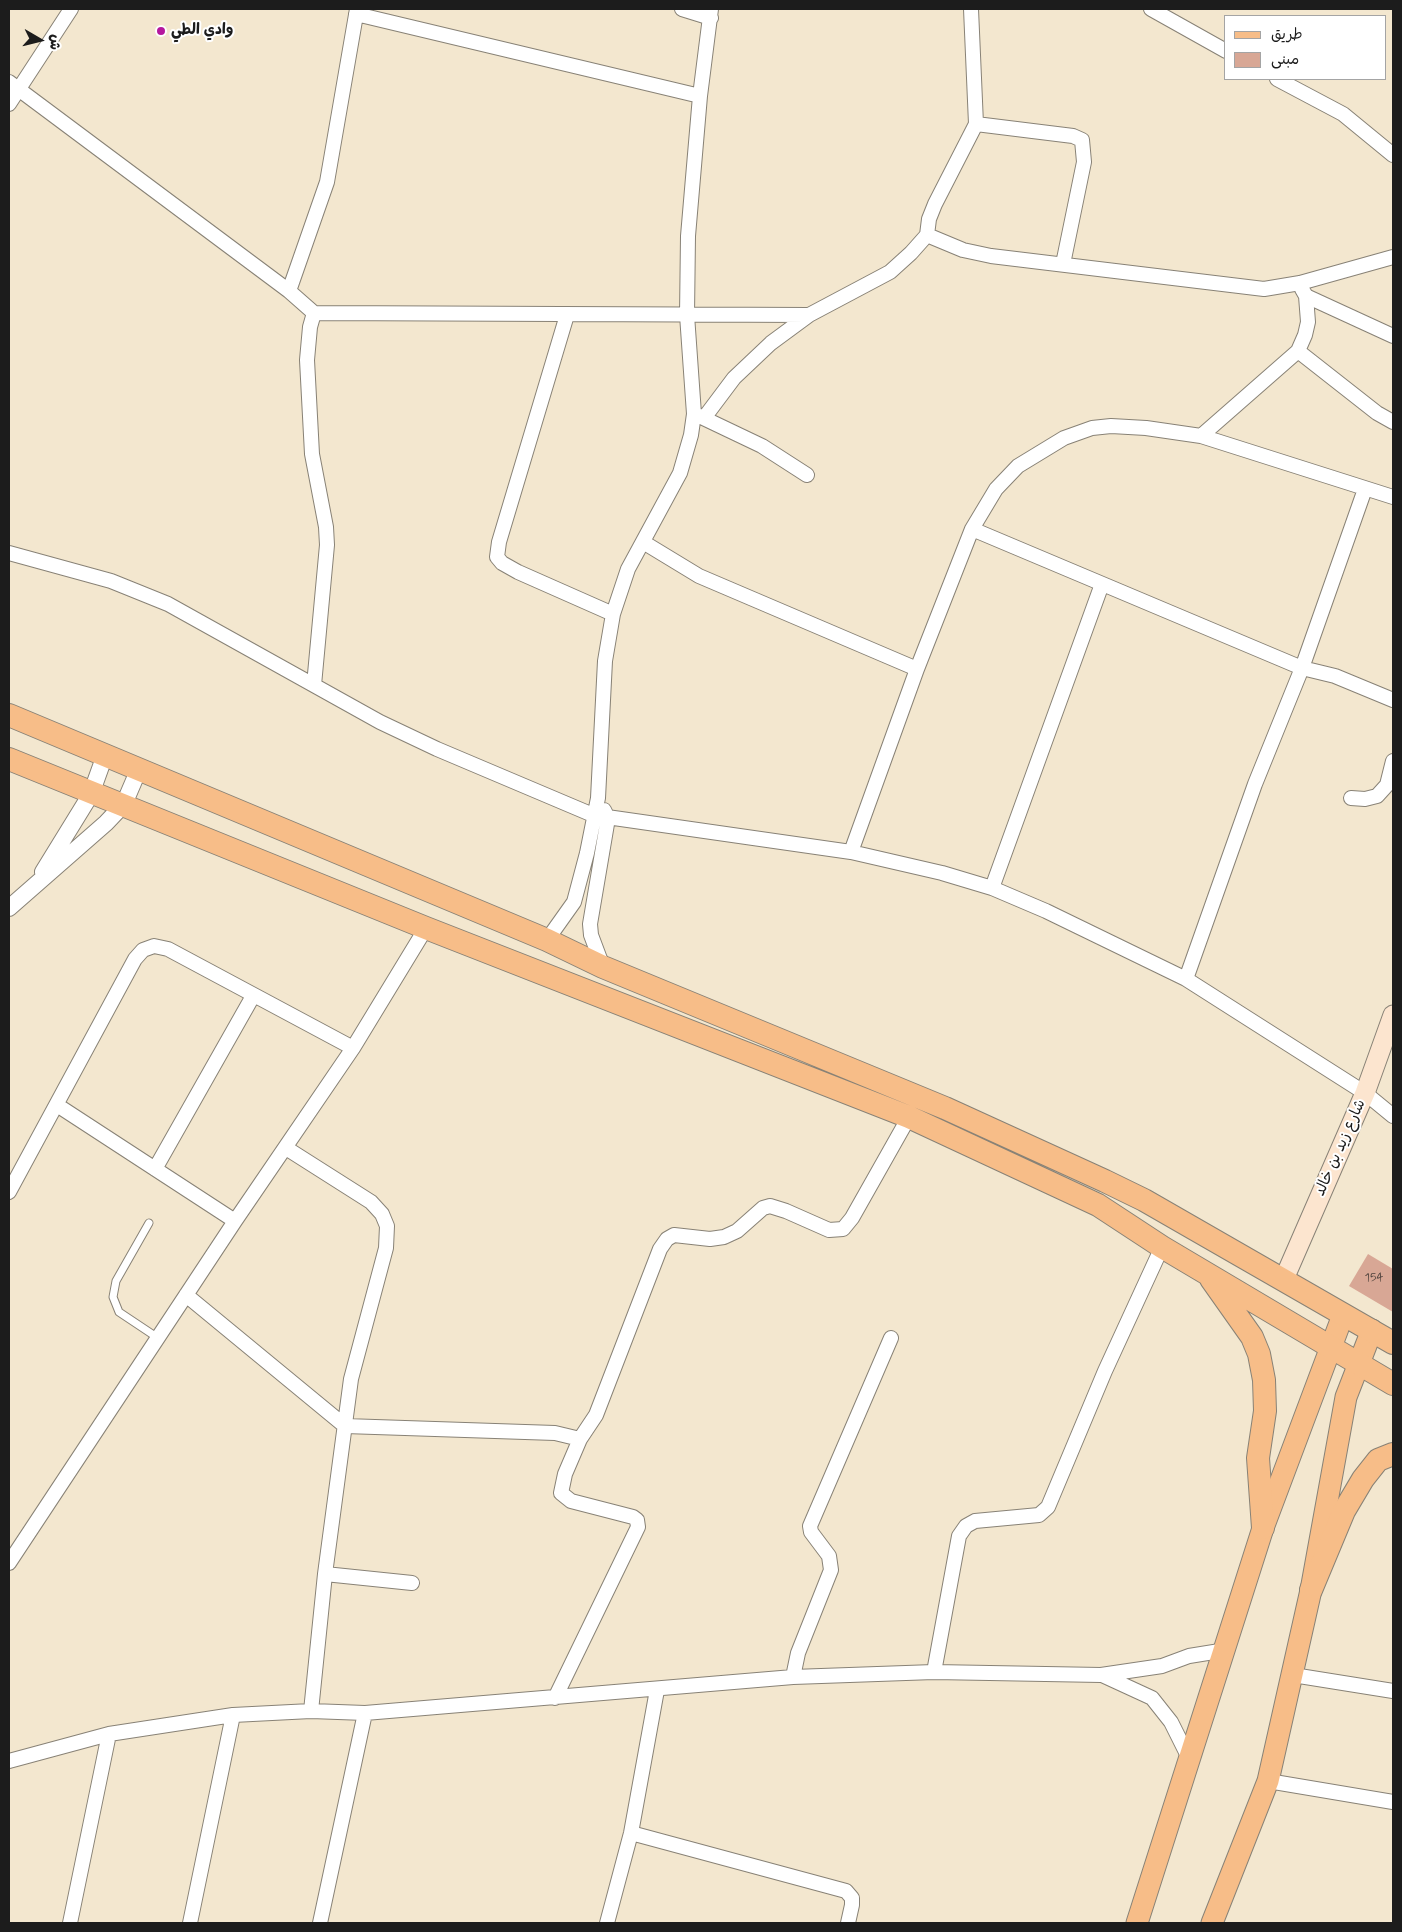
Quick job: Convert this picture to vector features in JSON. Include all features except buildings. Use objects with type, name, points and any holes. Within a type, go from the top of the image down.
[{"type":"highway","points":[[9,715],[547,940],[603,967],[945,1108],[1144,1200],[1393,1343]]},
{"type":"highway","points":[[9,758],[91,794],[124,804],[426,928],[909,1117],[1074,1192],[1098,1205],[1162,1247],[1393,1384]]},
{"type":"highway","points":[[1208,1274],[1252,1337],[1259,1354],[1264,1380],[1265,1411],[1258,1458],[1263,1528]]},
{"type":"highway","points":[[1311,1590],[1344,1511],[1363,1479],[1378,1460],[1393,1454]]},
{"type":"main road","name":"شارع زيد بن خالد","points":[[1284,1279],[1365,1093],[1393,1015]]},
{"type":"main road","points":[[1137,1923],[1226,1650],[1263,1528],[1343,1315]]},
{"type":"main road","points":[[1212,1923],[1268,1781],[1311,1590],[1346,1397],[1372,1330]]},
{"type":"street","points":[[9,104],[14,86],[71,9]]},
{"type":"street","points":[[547,940],[568,914],[578,894],[598,798],[605,661],[613,614],[628,569],[685,460],[699,416],[687,315],[688,236],[700,96],[711,13],[682,9]]},
{"type":"street","points":[[699,416],[752,358],[809,315],[890,272],[927,235],[929,219],[935,204],[976,124],[972,9]]},
{"type":"street","points":[[1151,9],[1224,50]]},
{"type":"street","points":[[289,291],[327,182],[356,11],[700,96]]},
{"type":"street","points":[[1279,80],[1343,114],[1393,155]]},
{"type":"street","points":[[14,86],[289,291],[314,313],[809,315]]},
{"type":"street","points":[[976,124],[1073,136],[1082,140],[1084,162],[1063,264]]},
{"type":"street","points":[[927,235],[962,250],[1264,289],[1303,290],[1393,257]]},
{"type":"street","points":[[1303,290],[1393,336]]},
{"type":"street","points":[[1200,436],[1298,351],[1308,322],[1303,290]]},
{"type":"street","points":[[314,313],[310,327],[307,360],[312,454],[326,527],[327,544],[314,685]]},
{"type":"street","points":[[567,315],[499,542],[497,557],[502,563],[518,572],[613,614]]},
{"type":"street","points":[[1298,351],[1377,413],[1393,422]]},
{"type":"street","points":[[699,416],[762,446],[807,475]]},
{"type":"street","points":[[851,852],[916,669],[972,529],[996,489],[1018,466],[1064,438],[1092,428],[1111,426],[1146,428],[1200,436],[1393,497]]},
{"type":"street","points":[[1186,978],[1255,784],[1302,668],[1365,489]]},
{"type":"street","points":[[972,529],[1302,668],[1335,676],[1393,700]]},
{"type":"street","points":[[643,542],[699,576],[916,669]]},
{"type":"street","points":[[9,553],[111,581],[168,604],[380,722],[436,749],[593,815],[851,852],[942,873],[992,888],[1046,910],[1186,978],[1365,1093],[1393,1116]]},
{"type":"street","points":[[992,888],[1102,584]]},
{"type":"street","points":[[34,887],[91,794],[105,755]]},
{"type":"street","points":[[1351,798],[1365,799],[1377,796],[1387,785],[1393,761]]},
{"type":"street","points":[[9,908],[106,824],[124,804],[139,769]]},
{"type":"street","points":[[598,798],[608,818],[590,924],[591,935],[603,967]]},
{"type":"street","points":[[9,1563],[235,1221],[353,1048],[426,928]]},
{"type":"street","points":[[10,1186],[57,1105],[135,959],[143,950],[154,946],[168,949],[353,1048]]},
{"type":"street","points":[[155,1169],[253,996]]},
{"type":"street","points":[[57,1105],[235,1221]]},
{"type":"street","points":[[555,1698],[638,1527],[637,1520],[633,1517],[571,1501],[561,1493],[565,1474],[580,1439],[596,1415],[660,1248],[666,1238],[682,1235],[710,1239],[724,1237],[738,1230],[763,1208],[770,1206],[829,1230],[843,1229],[852,1218],[909,1117]]},
{"type":"street","points":[[286,1148],[371,1202],[382,1214],[387,1226],[386,1248],[351,1379],[325,1574],[311,1711]]},
{"type":"street","points":[[934,1672],[959,1536],[966,1526],[975,1521],[1033,1516],[1044,1513],[1105,1371],[1162,1247]]},
{"type":"street","points":[[186,1295],[345,1426],[555,1433],[580,1439]]},
{"type":"street","points":[[793,1677],[798,1653],[831,1570],[829,1556],[811,1532],[810,1526],[891,1338]]},
{"type":"street","points":[[325,1574],[412,1583]]},
{"type":"street","points":[[9,1761],[109,1734],[233,1715],[311,1711],[365,1713],[657,1690],[695,1684],[793,1677],[934,1672],[1102,1675],[1162,1666],[1189,1656],[1226,1650]]},
{"type":"street","points":[[1102,1675],[1152,1698],[1171,1722],[1190,1760]]},
{"type":"street","points":[[1293,1675],[1393,1691]]},
{"type":"street","points":[[608,1923],[631,1834],[657,1690]]},
{"type":"street","points":[[320,1923],[365,1713]]},
{"type":"street","points":[[190,1923],[233,1715]]},
{"type":"street","points":[[70,1923],[109,1734]]},
{"type":"street","points":[[1268,1781],[1393,1802]]},
{"type":"street","points":[[631,1834],[846,1891],[852,1898],[848,1923]]},
{"type":"lane","points":[[149,1223],[116,1281],[113,1297],[119,1312],[158,1338]]},
{"type":"place","name":"وادي الطي","points":[[161,31]]}]
